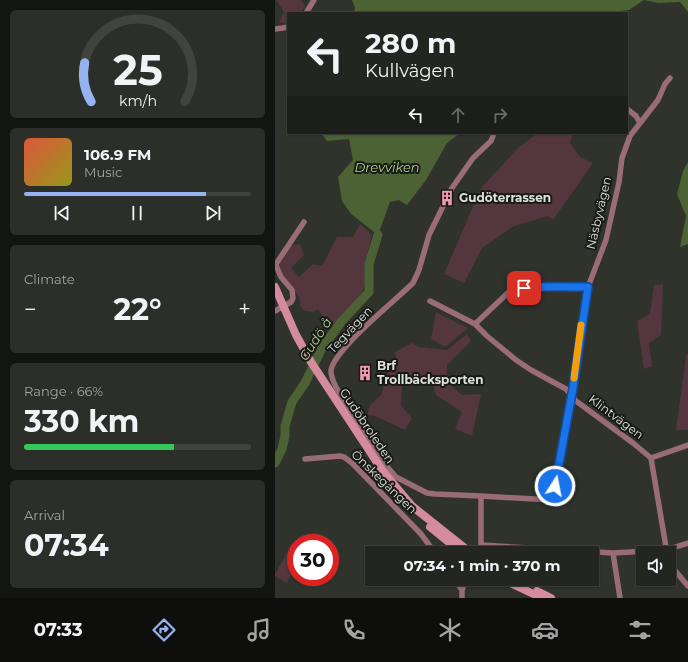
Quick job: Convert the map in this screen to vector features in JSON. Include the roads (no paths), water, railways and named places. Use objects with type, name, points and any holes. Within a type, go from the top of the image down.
[{"type":"main road","name":"Gudöbroleden","points":[[275,287],[279,309]]},
{"type":"main road","name":"Gudöbroleden","points":[[275,300],[317,376],[381,476],[409,509],[453,546]]},
{"type":"main road","name":"Gudöbroleden","points":[[317,376],[382,470],[412,506],[462,546]]},
{"type":"main road","points":[[516,586],[542,598]]},
{"type":"main road","points":[[527,586],[551,598]]},
{"type":"street","points":[[307,12],[314,0]]},
{"type":"street","points":[[275,29],[287,27]]},
{"type":"street","name":"Näsbyvägen","points":[[552,500],[588,287],[606,240],[619,182],[622,158],[630,136],[658,100],[665,84],[670,78]]},
{"type":"street","points":[[628,110],[636,116],[640,122]]},
{"type":"street","name":"Tegvägen","points":[[493,136],[491,141],[473,158],[452,188],[429,234],[419,270],[413,282],[347,346],[336,359],[331,370],[332,380],[383,462],[396,477],[427,492],[435,494],[552,500]]},
{"type":"street","points":[[279,309],[291,302],[293,298],[292,290],[281,277],[275,263],[304,222]]},
{"type":"street","points":[[475,324],[512,289],[548,286],[562,288],[588,287]]},
{"type":"street","name":"Klintvägen","points":[[430,301],[475,324],[516,360],[566,389],[576,401],[651,458]]},
{"type":"street","points":[[666,546],[651,458],[688,445]]},
{"type":"street","name":"Önskegången","points":[[305,459],[334,455],[347,459],[421,534],[430,546]]},
{"type":"street","points":[[481,496],[481,545],[613,553],[636,552]]},
{"type":"street","points":[[676,548],[688,543]]},
{"type":"street","points":[[613,553],[620,598]]},
{"type":"street","points":[[676,572],[688,586]]},
{"type":"street","points":[[459,586],[462,590]]},
{"type":"street","points":[[462,598],[463,586]]},
{"type":"water","points":[[352,0],[644,0],[629,10],[612,12],[353,12],[355,8]]},
{"type":"water","points":[[644,0],[688,0],[688,12],[680,2],[658,3]]},
{"type":"water","name":"Drevviken","points":[[322,134],[459,134],[447,143],[426,180],[407,205],[399,200],[390,202],[378,235],[351,214],[342,201],[338,177],[353,160],[349,139],[327,141]]},
{"type":"water","points":[[688,162],[688,244],[680,247],[686,216],[677,194],[683,171]]},
{"type":"waterway","name":"Gudö å","points":[[275,463],[282,449],[285,436],[285,426],[292,402],[305,383],[322,348],[342,321],[369,292],[369,264],[378,235]]},
{"type":"place","name":"Gudöterrassen","points":[[447,198]]},
{"type":"place","name":"Brf Trollbäcksporten","points":[[365,373]]}]
